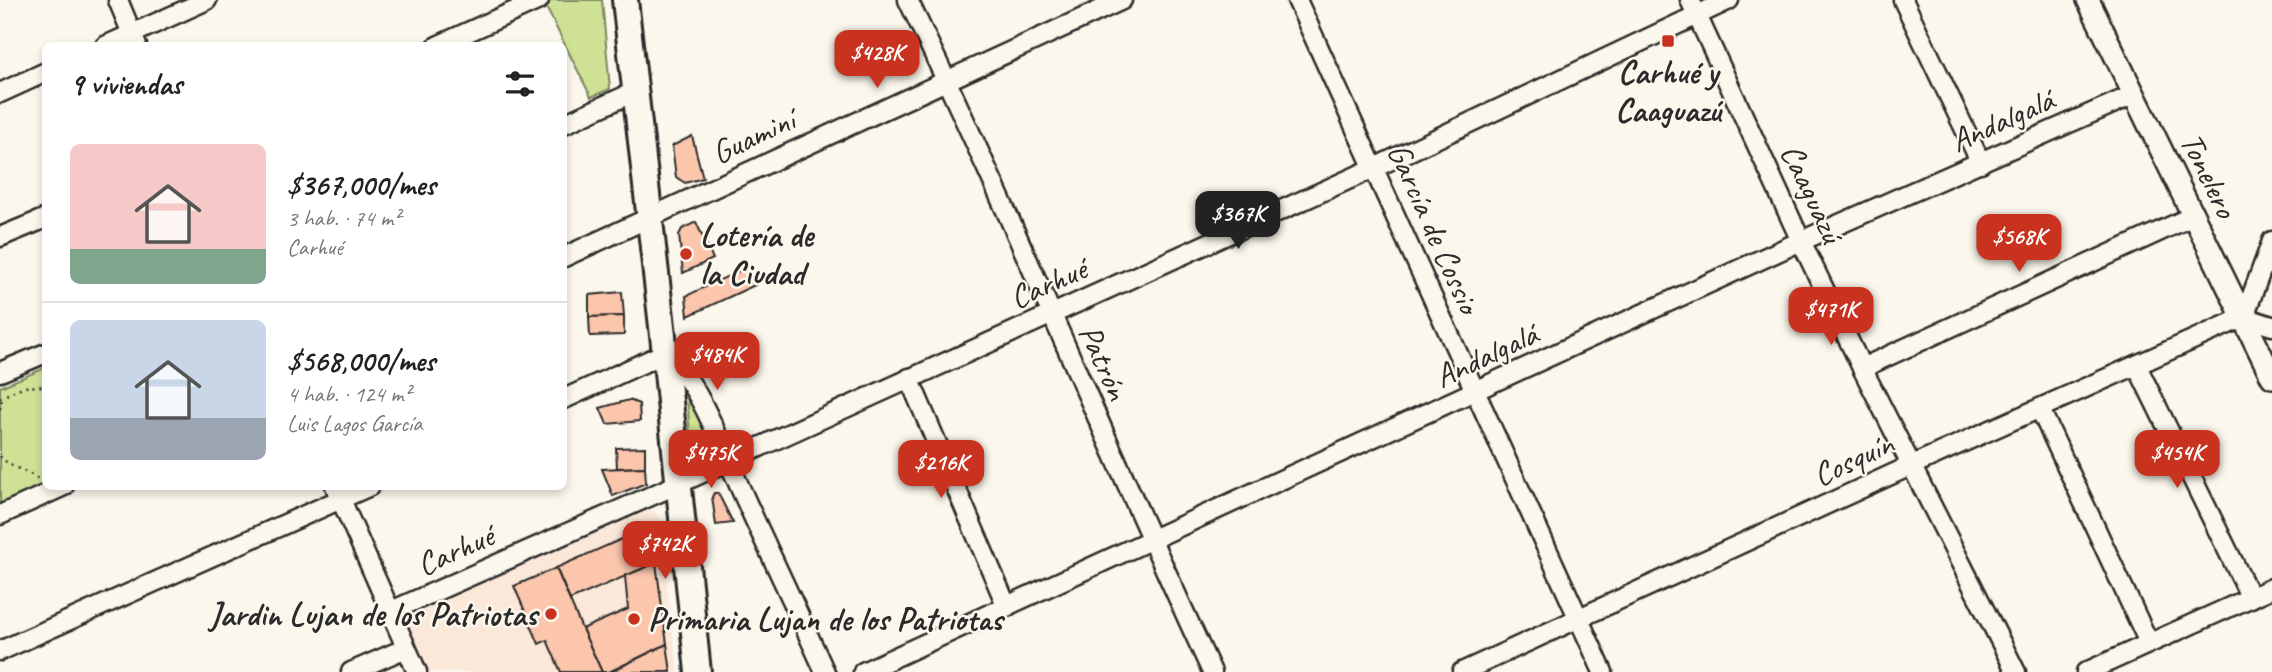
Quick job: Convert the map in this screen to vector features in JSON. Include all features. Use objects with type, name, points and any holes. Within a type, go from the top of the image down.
[{"type":"main road","points":[[625,0],[698,672]]},
{"type":"street","points":[[118,0],[135,40],[206,0]]},
{"type":"street","points":[[446,42],[539,0]]},
{"type":"street","name":"Patrón","points":[[908,0],[1212,672]]},
{"type":"street","name":"Guaminí","points":[[567,256],[1122,0]]},
{"type":"street","name":"García de Cossio","points":[[1297,0],[1603,672]]},
{"type":"street","name":"Carhué","points":[[389,612],[1374,168],[1694,7],[1728,0]]},
{"type":"street","points":[[1903,0],[1981,163]]},
{"type":"street","name":"Tonelero","points":[[2088,0],[2272,377]]},
{"type":"street","name":"Caaguazú","points":[[1694,7],[1862,368],[2016,672]]},
{"type":"street","points":[[0,93],[42,74]]},
{"type":"street","points":[[567,123],[634,92]]},
{"type":"street","name":"Andalgalá","points":[[863,672],[1801,241],[2135,94]]},
{"type":"street","points":[[1862,368],[2193,216]]},
{"type":"street","points":[[0,237],[42,220]]},
{"type":"street","points":[[2272,241],[2244,317],[2272,326]]},
{"type":"street","name":"Cosquín","points":[[1462,672],[1910,466],[2244,317]]},
{"type":"street","points":[[567,398],[665,353],[679,365],[728,460],[825,672]]},
{"type":"street","points":[[0,372],[42,355]]},
{"type":"street","points":[[2137,366],[2251,597]]},
{"type":"street","points":[[909,378],[1007,607]]},
{"type":"street","points":[[2040,409],[2148,643]]},
{"type":"street","points":[[0,515],[55,490]]},
{"type":"street","points":[[0,651],[338,493],[416,672]]},
{"type":"street","points":[[2087,672],[2272,588]]},
{"type":"street","points":[[351,672],[406,648]]},
{"type":"path","points":[[0,409],[1,398],[22,387],[42,386]]},
{"type":"path","points":[[0,456],[4,461],[25,469],[38,479]]},
{"type":"shaded area","points":[[642,508],[655,512],[658,517],[678,672],[428,672],[408,631],[408,621],[413,610]]},
{"type":"green space","points":[[552,0],[602,0],[610,89],[591,97],[567,49],[567,42],[564,42],[544,3]]},
{"type":"green space","points":[[42,369],[42,486],[0,505],[0,387]]},
{"type":"green space","points":[[687,394],[718,455],[692,467]]},
{"type":"building","points":[[692,136],[703,178],[685,183],[676,177],[672,146]]},
{"type":"building","points":[[696,222],[713,259],[683,273],[679,235],[682,229]]},
{"type":"building","points":[[747,267],[755,285],[688,316],[686,296]]},
{"type":"building","points":[[622,292],[624,316],[589,317],[589,295]]},
{"type":"building","points":[[624,316],[624,335],[590,336],[589,317]]},
{"type":"building","points":[[629,400],[639,404],[640,421],[607,424],[600,408]]},
{"type":"building","points":[[645,447],[645,467],[617,468],[616,448]]},
{"type":"building","points":[[645,467],[646,483],[613,496],[602,469]]},
{"type":"building","points":[[714,493],[718,493],[733,523],[716,525],[712,497]]},
{"type":"building","points":[[642,530],[656,563],[570,600],[556,568]]},
{"type":"building","name":"Primaria Lujan de los Patriotas","points":[[656,563],[667,644],[609,672],[602,672],[582,629],[628,609],[625,576]]},
{"type":"building","name":"Jardin Lujan de los Patriotas","points":[[556,568],[602,672],[561,672],[547,640],[539,644],[514,586]]},
{"type":"building","points":[[667,644],[671,672],[612,671]]},
{"type":"place","name":"Carhué y Caaguazú","points":[[1668,41]]},
{"type":"place","name":"Lotería de la Ciudad","points":[[686,254]]},
{"type":"place","name":"Jardin Lujan de los Patriotas","points":[[551,614]]},
{"type":"place","name":"Primaria Lujan de los Patriotas","points":[[634,619]]}]
